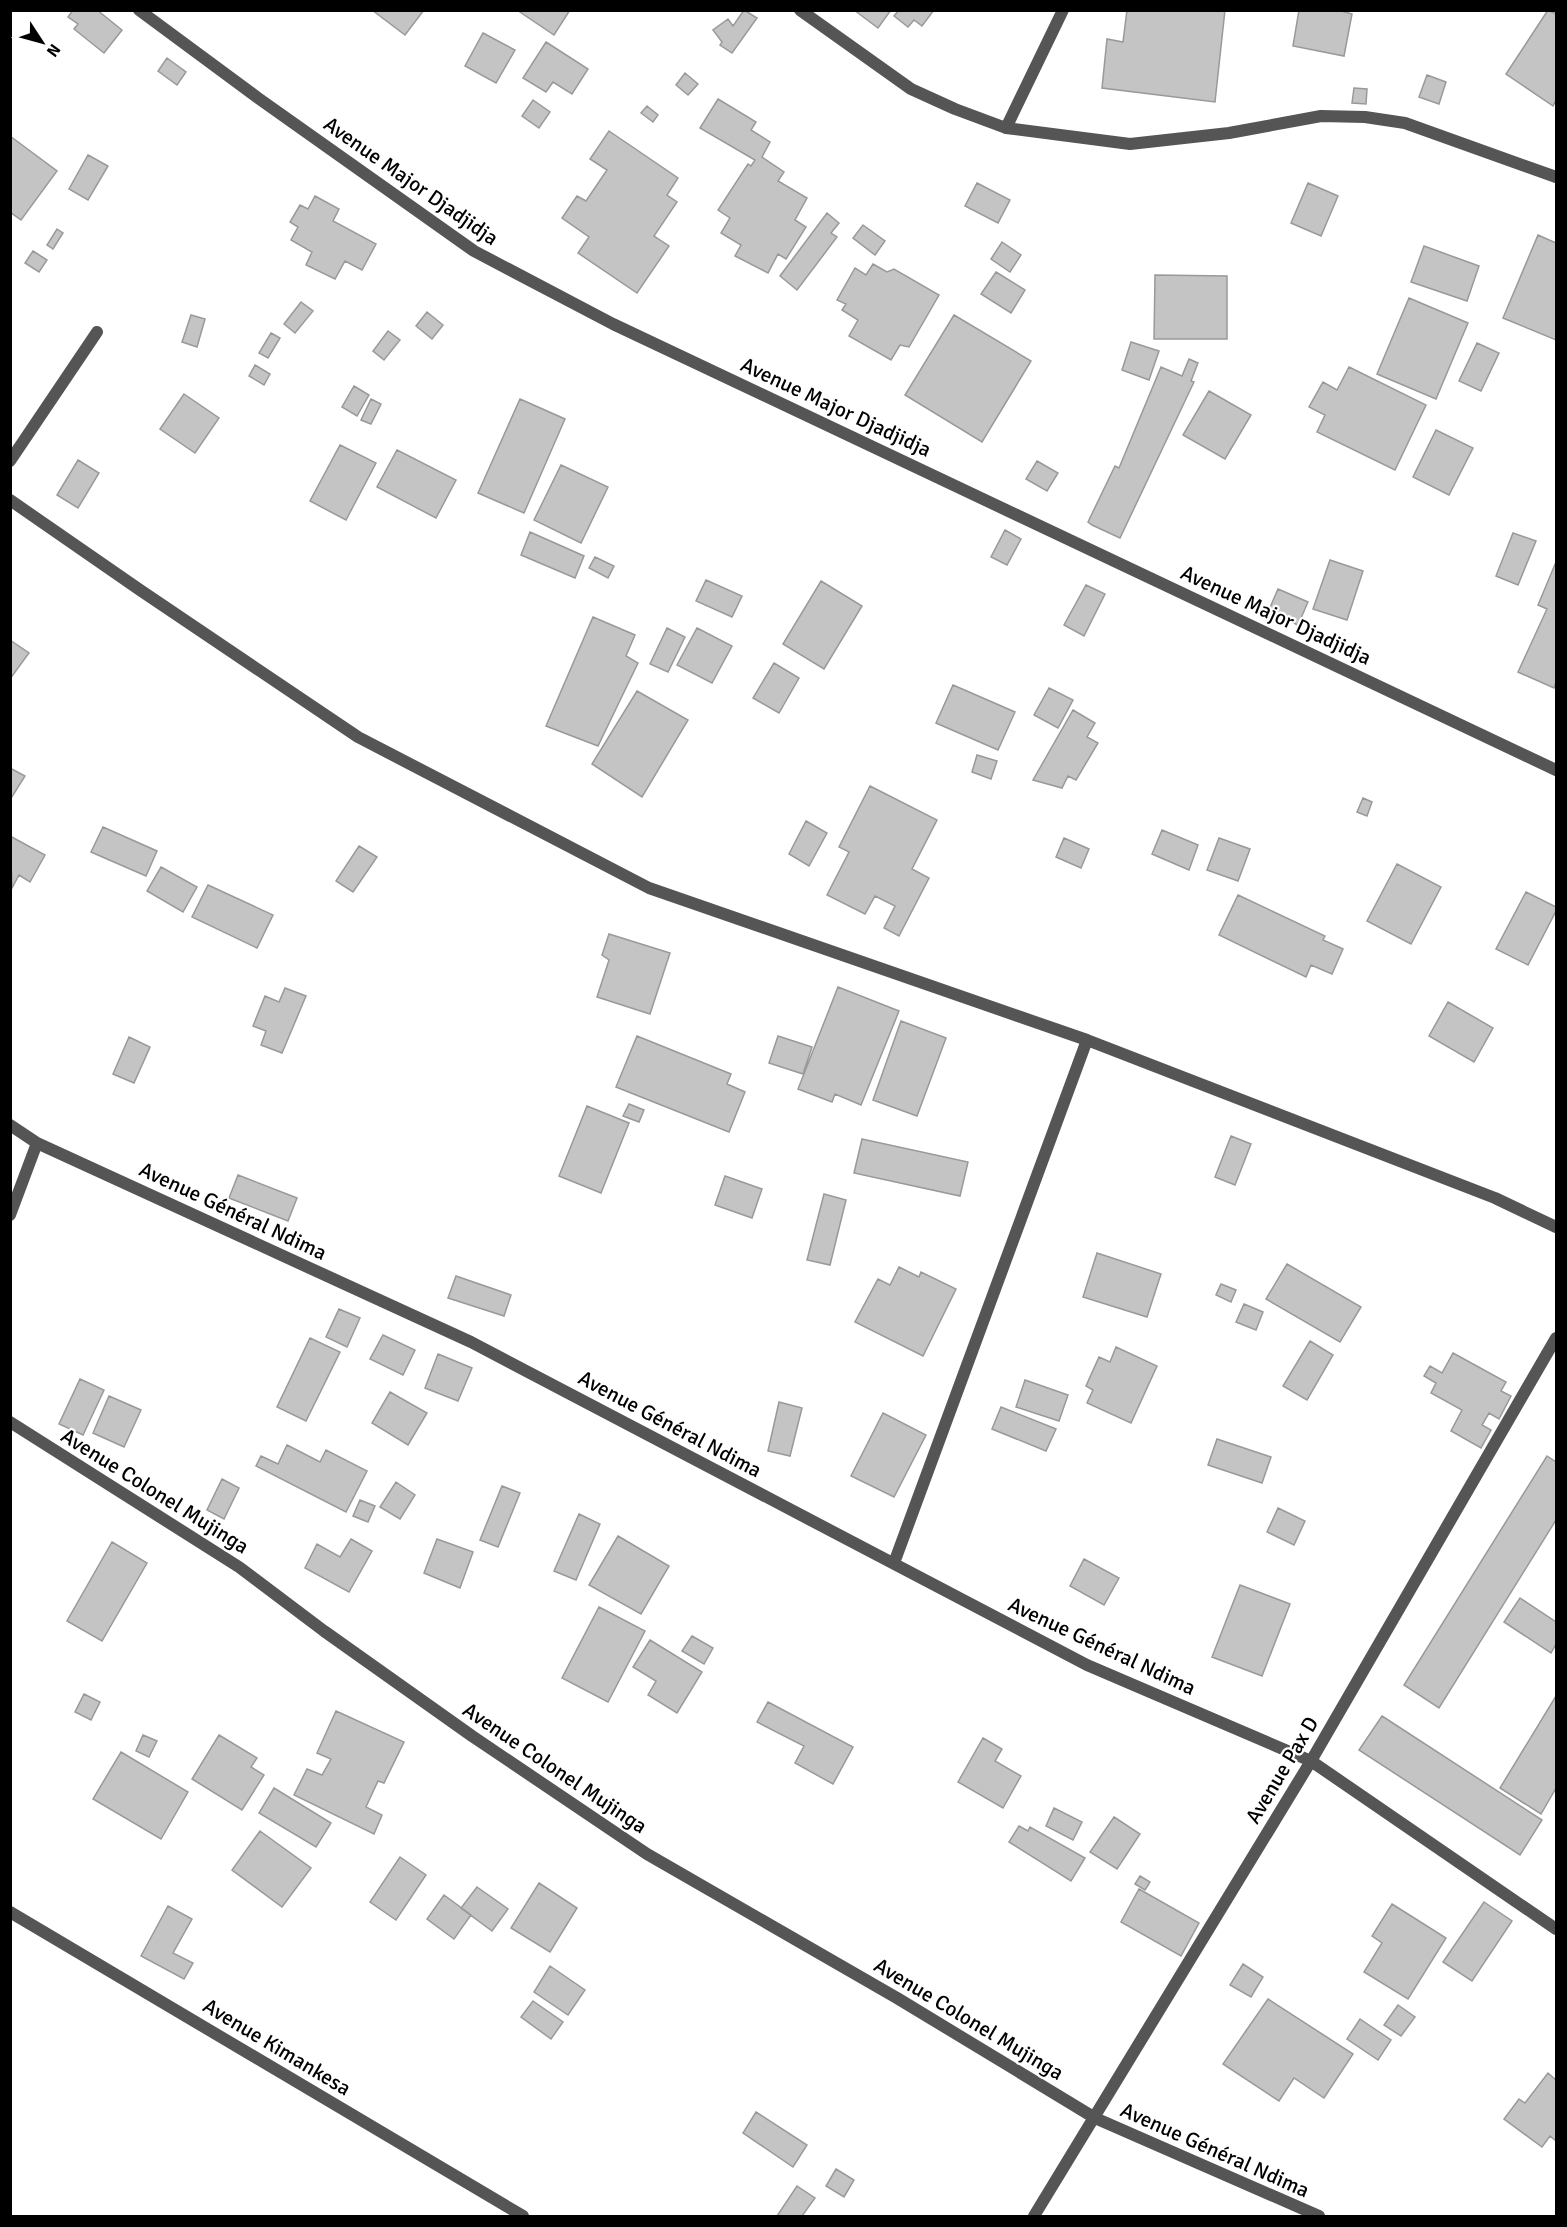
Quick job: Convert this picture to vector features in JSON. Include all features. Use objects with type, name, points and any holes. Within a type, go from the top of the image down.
[{"type":"street","name":"Avenue Major Djadjidja","points":[[139,10],[258,98],[474,251],[612,324],[1557,770]]},
{"type":"street","points":[[800,10],[911,89],[954,110],[1006,128],[1131,144],[1229,133],[1321,116],[1365,117],[1405,123],[1557,177]]},
{"type":"street","points":[[1006,128],[1063,10]]},
{"type":"street","points":[[10,461],[97,332]]},
{"type":"street","points":[[10,500],[149,597],[358,737],[649,888],[1087,1040],[1495,1198],[1557,1227]]},
{"type":"street","points":[[894,1563],[1087,1040]]},
{"type":"street","name":"Avenue Général Ndima","points":[[10,1125],[37,1143],[471,1342],[1087,1665],[1311,1761],[1557,1929]]},
{"type":"street","points":[[10,1215],[37,1143]]},
{"type":"street","name":"Avenue Pax D","points":[[1034,2217],[1311,1761],[1557,1338]]},
{"type":"street","name":"Avenue Colonel Mujinga","points":[[10,1422],[239,1567],[324,1631],[472,1736],[647,1854],[887,1992],[1095,2118]]},
{"type":"street","name":"Avenue Kimankesa","points":[[10,1912],[523,2217]]},
{"type":"street","name":"Avenue Général Ndima","points":[[1095,2118],[1319,2217]]},
{"type":"building","points":[[73,10],[97,10],[122,30],[104,53],[74,29],[78,24],[68,17]]},
{"type":"building","points":[[372,10],[424,10],[405,35]]},
{"type":"building","points":[[517,10],[570,10],[554,35]]},
{"type":"building","points":[[744,10],[757,18],[732,53],[720,45],[722,42],[713,30],[728,19],[733,26]]},
{"type":"building","points":[[854,10],[891,10],[878,28]]},
{"type":"building","points":[[899,10],[934,10],[922,26],[914,20],[908,27],[894,16]]},
{"type":"building","points":[[1127,10],[1225,10],[1215,102],[1102,88],[1107,39],[1123,42]]},
{"type":"building","points":[[1299,10],[1338,10],[1352,14],[1344,56],[1293,46]]},
{"type":"building","points":[[1548,10],[1556,14],[1556,100],[1553,106],[1506,74]]},
{"type":"building","points":[[483,33],[515,50],[496,83],[465,66]]},
{"type":"building","points":[[546,42],[588,69],[572,94],[553,82],[546,92],[523,78]]},
{"type":"building","points":[[167,58],[186,72],[177,85],[158,71]]},
{"type":"building","points":[[685,73],[698,84],[688,95],[676,85]]},
{"type":"building","points":[[1427,75],[1446,82],[1439,104],[1419,97]]},
{"type":"building","points":[[1354,88],[1367,89],[1366,104],[1352,103]]},
{"type":"building","points":[[718,99],[756,122],[751,130],[770,142],[762,157],[784,172],[778,181],[807,198],[795,220],[806,227],[786,259],[778,254],[768,273],[735,256],[741,245],[721,233],[730,218],[718,210],[748,164],[751,166],[755,160],[700,128]]},
{"type":"building","points":[[533,100],[550,112],[539,128],[522,116]]},
{"type":"building","points":[[647,106],[658,115],[653,122],[641,113]]},
{"type":"building","points":[[609,131],[678,178],[667,195],[677,202],[654,236],[669,246],[637,293],[578,253],[589,237],[562,218],[577,196],[586,201],[607,170],[590,159]]},
{"type":"building","points":[[10,136],[57,171],[21,220],[10,212]]},
{"type":"building","points":[[88,155],[108,166],[88,200],[69,189]]},
{"type":"building","points":[[977,183],[1010,200],[998,223],[965,206]]},
{"type":"building","points":[[1308,183],[1338,196],[1321,236],[1291,223]]},
{"type":"building","points":[[315,196],[339,209],[333,221],[376,244],[362,270],[345,261],[335,279],[306,265],[312,252],[291,240],[298,227],[290,222],[300,205],[308,209]]},
{"type":"building","points":[[827,213],[839,223],[831,233],[837,237],[797,290],[780,276]]},
{"type":"building","points":[[863,225],[885,241],[875,255],[853,238]]},
{"type":"building","points":[[57,229],[63,233],[53,249],[47,245]]},
{"type":"building","points":[[1538,235],[1556,243],[1556,340],[1503,318]]},
{"type":"building","points":[[1002,242],[1021,255],[1010,272],[991,259]]},
{"type":"building","points":[[1424,246],[1479,266],[1467,301],[1411,282]]},
{"type":"building","points":[[33,251],[47,260],[39,272],[25,263]]},
{"type":"building","points":[[873,264],[887,272],[894,269],[939,295],[909,347],[900,345],[891,360],[849,336],[858,320],[842,310],[846,304],[837,300],[855,268],[866,275]]},
{"type":"building","points":[[996,272],[1025,290],[1011,313],[981,294]]},
{"type":"building","points":[[1155,275],[1227,276],[1227,339],[1154,339]]},
{"type":"building","points":[[1409,298],[1468,323],[1436,399],[1377,374]]},
{"type":"building","points":[[301,302],[313,311],[295,333],[284,324]]},
{"type":"building","points":[[427,312],[443,325],[432,339],[416,326]]},
{"type":"building","points":[[191,315],[205,319],[197,347],[182,342]]},
{"type":"building","points":[[954,315],[1031,361],[982,442],[905,395]]},
{"type":"building","points":[[388,331],[400,340],[384,360],[373,351]]},
{"type":"building","points":[[271,333],[280,338],[268,358],[259,353]]},
{"type":"building","points":[[1131,342],[1159,351],[1149,380],[1122,370]]},
{"type":"building","points":[[1477,343],[1499,353],[1481,391],[1459,381]]},
{"type":"building","points":[[1189,359],[1198,363],[1191,381],[1194,382],[1120,538],[1092,525],[1088,522],[1115,466],[1119,468],[1161,367],[1182,376]]},
{"type":"building","points":[[255,365],[270,374],[264,385],[249,376]]},
{"type":"building","points":[[1349,367],[1426,405],[1395,470],[1317,432],[1325,415],[1309,407],[1323,382],[1337,390]]},
{"type":"building","points":[[354,386],[369,395],[357,416],[342,407]]},
{"type":"building","points":[[1209,391],[1251,415],[1225,459],[1183,435]]},
{"type":"building","points":[[184,394],[219,418],[195,453],[160,429]]},
{"type":"building","points":[[371,399],[381,404],[371,424],[361,420]]},
{"type":"building","points":[[520,399],[565,419],[524,513],[478,493]]},
{"type":"building","points":[[1436,430],[1473,448],[1449,495],[1413,477]]},
{"type":"building","points":[[340,445],[376,463],[346,520],[310,501]]},
{"type":"building","points":[[397,450],[456,480],[436,518],[377,487]]},
{"type":"building","points":[[78,460],[99,473],[78,508],[57,495]]},
{"type":"building","points":[[1037,461],[1058,473],[1047,491],[1026,479]]},
{"type":"building","points":[[561,465],[608,487],[581,543],[534,520]]},
{"type":"building","points":[[1005,530],[1021,539],[1007,565],[991,557]]},
{"type":"building","points":[[530,532],[584,556],[575,578],[521,555]]},
{"type":"building","points":[[1513,533],[1536,541],[1518,585],[1496,576]]},
{"type":"building","points":[[595,557],[614,566],[608,578],[589,568]]},
{"type":"building","points":[[1330,560],[1363,571],[1347,620],[1313,609]]},
{"type":"building","points":[[1556,562],[1556,682],[1554,688],[1518,672],[1547,609],[1538,605]]},
{"type":"building","points":[[706,580],[742,596],[732,617],[696,601]]},
{"type":"building","points":[[821,581],[862,606],[824,669],[783,644]]},
{"type":"building","points":[[1086,585],[1105,594],[1084,636],[1064,625]]},
{"type":"building","points":[[1278,589],[1308,602],[1298,625],[1268,612]]},
{"type":"building","points":[[593,617],[635,635],[626,656],[638,663],[598,746],[546,726]]},
{"type":"building","points":[[667,628],[685,637],[668,672],[650,664]]},
{"type":"building","points":[[697,628],[732,646],[712,683],[677,665]]},
{"type":"building","points":[[10,640],[29,653],[10,679]]},
{"type":"building","points":[[774,663],[799,678],[779,713],[753,698]]},
{"type":"building","points":[[953,685],[1015,712],[998,750],[936,723]]},
{"type":"building","points":[[1049,688],[1073,700],[1058,728],[1034,715]]},
{"type":"building","points":[[637,691],[688,720],[642,797],[592,764]]},
{"type":"building","points":[[1073,710],[1095,723],[1087,737],[1098,743],[1076,780],[1068,776],[1062,788],[1033,780]]},
{"type":"building","points":[[977,755],[997,761],[991,779],[972,772]]},
{"type":"building","points":[[10,768],[25,776],[10,800]]},
{"type":"building","points":[[870,786],[937,820],[912,869],[929,878],[899,936],[884,928],[895,906],[875,896],[865,914],[827,895],[849,852],[839,847]]},
{"type":"building","points":[[1363,798],[1372,802],[1367,816],[1357,812]]},
{"type":"building","points":[[806,821],[827,833],[809,866],[789,854]]},
{"type":"building","points":[[103,827],[157,851],[146,876],[91,852]]},
{"type":"building","points":[[1162,830],[1198,845],[1189,870],[1152,854]]},
{"type":"building","points":[[10,836],[45,855],[30,882],[19,875],[12,888]]},
{"type":"building","points":[[1064,838],[1089,849],[1081,868],[1056,857]]},
{"type":"building","points":[[1219,838],[1250,849],[1238,881],[1207,870]]},
{"type":"building","points":[[359,846],[377,857],[353,892],[336,881]]},
{"type":"building","points":[[1397,864],[1441,887],[1411,944],[1367,921]]},
{"type":"building","points":[[161,867],[197,887],[183,912],[147,891]]},
{"type":"building","points":[[208,885],[273,915],[257,948],[192,917]]},
{"type":"building","points":[[1526,892],[1556,907],[1528,965],[1496,949]]},
{"type":"building","points":[[1238,895],[1325,936],[1323,940],[1343,949],[1332,974],[1311,965],[1306,977],[1219,935]]},
{"type":"building","points":[[609,934],[670,953],[650,1014],[597,997],[609,960],[602,955]]},
{"type":"building","points":[[838,987],[899,1011],[861,1105],[835,1094],[832,1102],[798,1089]]},
{"type":"building","points":[[285,988],[306,996],[282,1053],[261,1045],[266,1031],[253,1026],[265,996],[279,1002]]},
{"type":"building","points":[[1448,1002],[1493,1028],[1474,1062],[1429,1036]]},
{"type":"building","points":[[901,1021],[946,1038],[917,1116],[873,1100]]},
{"type":"building","points":[[637,1036],[731,1074],[727,1084],[745,1092],[729,1132],[616,1087]]},
{"type":"building","points":[[778,1036],[812,1047],[803,1074],[769,1063]]},
{"type":"building","points":[[129,1037],[150,1047],[134,1083],[113,1074]]},
{"type":"building","points":[[629,1104],[644,1110],[639,1122],[623,1116]]},
{"type":"building","points":[[587,1106],[629,1123],[601,1193],[559,1176]]},
{"type":"building","points":[[1231,1136],[1251,1144],[1235,1185],[1215,1177]]},
{"type":"building","points":[[862,1139],[968,1162],[960,1196],[854,1173]]},
{"type":"building","points":[[238,1175],[297,1198],[288,1221],[229,1198]]},
{"type":"building","points":[[725,1176],[762,1189],[752,1218],[715,1205]]},
{"type":"building","points":[[824,1194],[846,1200],[830,1265],[807,1260]]},
{"type":"building","points":[[1097,1253],[1161,1274],[1147,1317],[1083,1297]]},
{"type":"building","points":[[1287,1264],[1361,1307],[1340,1342],[1266,1299]]},
{"type":"building","points":[[899,1267],[919,1277],[921,1272],[956,1289],[923,1356],[855,1322],[878,1279],[890,1285]]},
{"type":"building","points":[[456,1276],[511,1295],[504,1316],[448,1298]]},
{"type":"building","points":[[1221,1284],[1236,1290],[1231,1302],[1216,1295]]},
{"type":"building","points":[[1244,1304],[1263,1312],[1256,1330],[1236,1322]]},
{"type":"building","points":[[339,1309],[360,1318],[347,1347],[326,1337]]},
{"type":"building","points":[[383,1335],[415,1350],[403,1375],[370,1359]]},
{"type":"building","points":[[310,1338],[340,1352],[306,1421],[277,1407]]},
{"type":"building","points":[[1310,1341],[1333,1355],[1307,1400],[1283,1386]]},
{"type":"building","points":[[1116,1347],[1157,1366],[1131,1423],[1087,1403],[1093,1390],[1086,1386],[1099,1357],[1110,1362]]},
{"type":"building","points":[[1453,1353],[1506,1382],[1501,1391],[1511,1396],[1499,1419],[1489,1413],[1482,1425],[1491,1430],[1481,1448],[1451,1431],[1462,1410],[1431,1393],[1436,1383],[1424,1376],[1430,1366],[1442,1373]]},
{"type":"building","points":[[438,1354],[472,1368],[458,1401],[425,1388]]},
{"type":"building","points":[[80,1379],[104,1390],[83,1435],[59,1424]]},
{"type":"building","points":[[1025,1380],[1068,1395],[1059,1421],[1016,1407]]},
{"type":"building","points":[[390,1392],[427,1413],[408,1445],[372,1423]]},
{"type":"building","points":[[109,1396],[141,1410],[124,1447],[93,1433]]},
{"type":"building","points":[[779,1402],[802,1408],[790,1456],[768,1451]]},
{"type":"building","points":[[1001,1407],[1056,1429],[1046,1451],[992,1429]]},
{"type":"building","points":[[883,1413],[926,1435],[894,1497],[851,1476]]},
{"type":"building","points":[[1217,1439],[1271,1457],[1262,1483],[1208,1465]]},
{"type":"building","points":[[287,1445],[320,1462],[326,1450],[367,1471],[346,1512],[256,1466],[261,1456],[278,1464]]},
{"type":"building","points":[[1547,1456],[1556,1462],[1556,1520],[1439,1708],[1404,1685]]},
{"type":"building","points":[[222,1479],[239,1488],[224,1519],[207,1510]]},
{"type":"building","points":[[396,1482],[415,1495],[400,1519],[380,1507]]},
{"type":"building","points":[[502,1486],[520,1493],[498,1547],[480,1540]]},
{"type":"building","points":[[360,1500],[375,1506],[368,1522],[353,1516]]},
{"type":"building","points":[[1278,1508],[1305,1521],[1294,1545],[1267,1532]]},
{"type":"building","points":[[579,1514],[600,1524],[576,1580],[554,1571]]},
{"type":"building","points":[[618,1536],[669,1566],[641,1614],[589,1585]]},
{"type":"building","points":[[351,1539],[372,1551],[349,1592],[305,1568],[317,1544],[340,1557]]},
{"type":"building","points":[[437,1539],[473,1552],[460,1588],[424,1573]]},
{"type":"building","points":[[112,1542],[147,1563],[102,1641],[67,1621]]},
{"type":"building","points":[[1084,1559],[1119,1578],[1104,1605],[1070,1586]]},
{"type":"building","points":[[1240,1585],[1290,1604],[1262,1676],[1212,1657]]},
{"type":"building","points":[[1520,1598],[1556,1622],[1556,1644],[1551,1653],[1504,1622]]},
{"type":"building","points":[[599,1607],[645,1631],[608,1702],[562,1678]]},
{"type":"building","points":[[692,1636],[713,1648],[704,1664],[682,1651]]},
{"type":"building","points":[[650,1640],[702,1672],[677,1713],[648,1695],[656,1681],[633,1667]]},
{"type":"building","points":[[84,1694],[100,1702],[91,1720],[75,1712]]},
{"type":"building","points":[[1556,1696],[1556,1788],[1541,1814],[1500,1788]]},
{"type":"building","points":[[768,1702],[853,1747],[833,1784],[795,1763],[804,1746],[757,1722]]},
{"type":"building","points":[[336,1711],[404,1742],[384,1783],[378,1781],[366,1807],[382,1815],[374,1834],[294,1795],[307,1769],[322,1775],[331,1759],[317,1753]]},
{"type":"building","points":[[1382,1716],[1542,1820],[1520,1855],[1359,1750]]},
{"type":"building","points":[[143,1735],[157,1741],[149,1757],[136,1751]]},
{"type":"building","points":[[219,1735],[257,1758],[251,1767],[264,1775],[242,1810],[192,1779]]},
{"type":"building","points":[[983,1738],[1002,1749],[995,1761],[1021,1776],[1003,1808],[958,1782]]},
{"type":"building","points":[[121,1752],[188,1792],[161,1839],[93,1799]]},
{"type":"building","points":[[274,1788],[331,1823],[316,1847],[259,1813]]},
{"type":"building","points":[[1054,1808],[1082,1822],[1073,1840],[1046,1826]]},
{"type":"building","points":[[1114,1817],[1140,1834],[1117,1869],[1090,1852]]},
{"type":"building","points":[[1019,1826],[1028,1831],[1030,1827],[1085,1858],[1071,1881],[1009,1842]]},
{"type":"building","points":[[260,1831],[311,1868],[282,1907],[232,1870]]},
{"type":"building","points":[[400,1857],[426,1875],[396,1920],[370,1902]]},
{"type":"building","points":[[1140,1876],[1150,1882],[1145,1890],[1135,1884]]},
{"type":"building","points":[[539,1883],[577,1908],[550,1952],[511,1928]]},
{"type":"building","points":[[477,1887],[508,1909],[492,1931],[461,1908]]},
{"type":"building","points":[[1139,1889],[1199,1923],[1181,1956],[1121,1922]]},
{"type":"building","points":[[444,1895],[471,1915],[454,1939],[427,1919]]},
{"type":"building","points":[[1484,1902],[1512,1921],[1472,1981],[1443,1962]]},
{"type":"building","points":[[1392,1904],[1446,1938],[1408,1999],[1364,1972],[1382,1943],[1372,1936]]},
{"type":"building","points":[[168,1906],[192,1919],[173,1953],[193,1963],[184,1979],[141,1956]]},
{"type":"building","points":[[1243,1964],[1263,1977],[1251,1997],[1230,1985]]},
{"type":"building","points":[[550,1966],[585,1990],[568,2015],[534,1992]]},
{"type":"building","points":[[1268,1999],[1353,2054],[1324,2098],[1294,2078],[1279,2101],[1223,2064]]},
{"type":"building","points":[[533,2001],[563,2022],[551,2039],[521,2017]]},
{"type":"building","points":[[1398,2005],[1415,2017],[1401,2036],[1384,2025]]},
{"type":"building","points":[[1360,2019],[1391,2040],[1378,2060],[1347,2039]]},
{"type":"building","points":[[1548,2073],[1556,2080],[1556,2141],[1550,2136],[1542,2147],[1504,2119],[1519,2099],[1525,2103]]},
{"type":"building","points":[[756,2112],[807,2145],[793,2167],[743,2133]]},
{"type":"building","points":[[836,2169],[854,2180],[844,2197],[826,2186]]},
{"type":"building","points":[[797,2186],[815,2198],[802,2216],[777,2216]]}]
